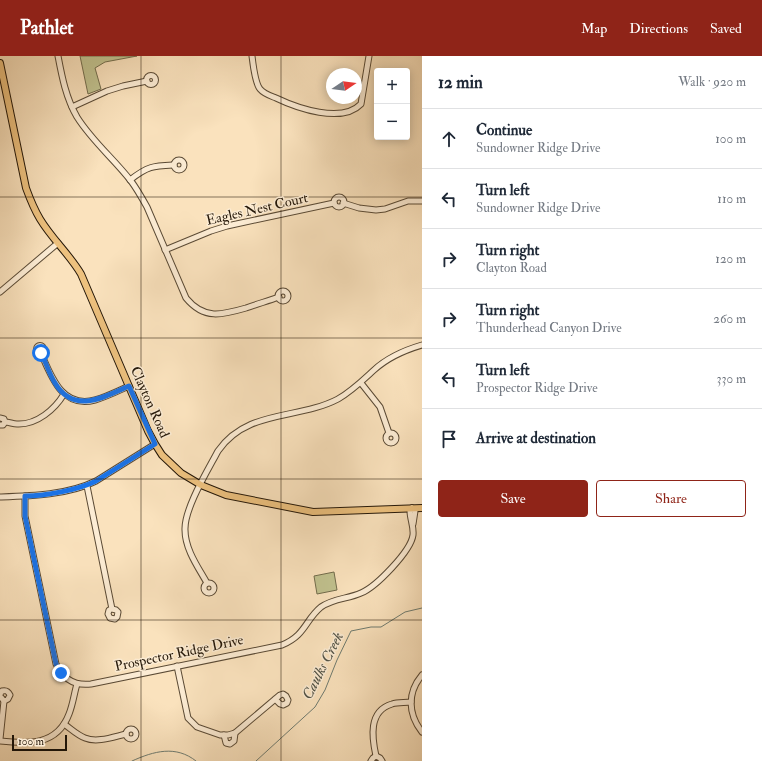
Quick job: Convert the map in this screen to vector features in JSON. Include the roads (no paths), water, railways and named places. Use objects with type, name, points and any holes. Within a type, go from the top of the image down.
[{"type":"main road","name":"Clayton Road","points":[[0,63],[28,195],[37,214],[82,274],[129,386],[155,444],[162,455],[175,468],[201,485],[226,495],[313,512],[422,508]]},
{"type":"street","points":[[58,56],[64,85],[72,107],[83,127],[130,180],[147,207],[186,298],[195,307],[203,312],[226,314],[279,297]]},
{"type":"street","points":[[252,56],[258,87],[264,93],[291,105],[314,112],[330,113],[354,110],[361,104],[369,56]]},
{"type":"street","points":[[72,107],[107,91],[146,81]]},
{"type":"street","points":[[130,180],[147,168],[160,165],[174,165]]},
{"type":"street","name":"Eagles Nest Court","points":[[165,250],[227,226],[334,203],[335,199],[338,198],[342,199],[343,204],[376,210],[385,209],[408,201],[422,202]]},
{"type":"street","points":[[0,292],[58,243]]},
{"type":"street","points":[[207,583],[193,560],[186,541],[185,530],[188,511],[218,451],[230,437],[240,429],[250,424],[313,409],[343,396],[361,383],[385,362],[407,350],[422,345]]},
{"type":"street","points":[[41,353],[55,384],[64,394],[79,401],[93,401],[129,386]]},
{"type":"street","points":[[361,383],[380,406],[389,433]]},
{"type":"street","points":[[2,422],[18,424],[34,420],[53,409],[64,394]]},
{"type":"street","points":[[0,497],[43,495],[87,486],[155,444]]},
{"type":"street","points":[[87,486],[112,608]]},
{"type":"street","points":[[1,697],[0,740],[27,743],[38,742],[53,735],[64,724],[69,714],[77,684],[65,677],[56,664],[25,516],[25,496]]},
{"type":"street","name":"Prospector Ridge Drive","points":[[77,684],[91,684],[282,645],[288,642],[299,635],[321,608],[337,600],[360,594],[370,588],[385,574],[407,549],[413,535],[413,524],[410,518],[410,511],[412,508]]},
{"type":"street","points":[[177,666],[186,713],[191,721],[201,729],[224,735],[235,733],[275,699]]},
{"type":"street","points":[[422,675],[414,688],[411,702],[413,716],[422,732]]},
{"type":"street","points":[[382,761],[376,756],[372,737],[373,727],[377,717],[391,704],[411,702]]},
{"type":"street","points":[[64,724],[82,736],[90,739],[99,740],[126,734]]},
{"type":"street","points":[[224,735],[226,743],[230,744],[234,740],[235,733]]},
{"type":"street","points":[[371,761],[376,756]]},
{"type":"waterway","name":"Caulks Creek","points":[[256,761],[315,707],[325,690],[351,631],[371,627],[381,627],[405,612],[422,608]]},
{"type":"waterway","name":"Caulks Creek","points":[[132,761],[157,752],[165,751],[181,753],[196,761]]}]
